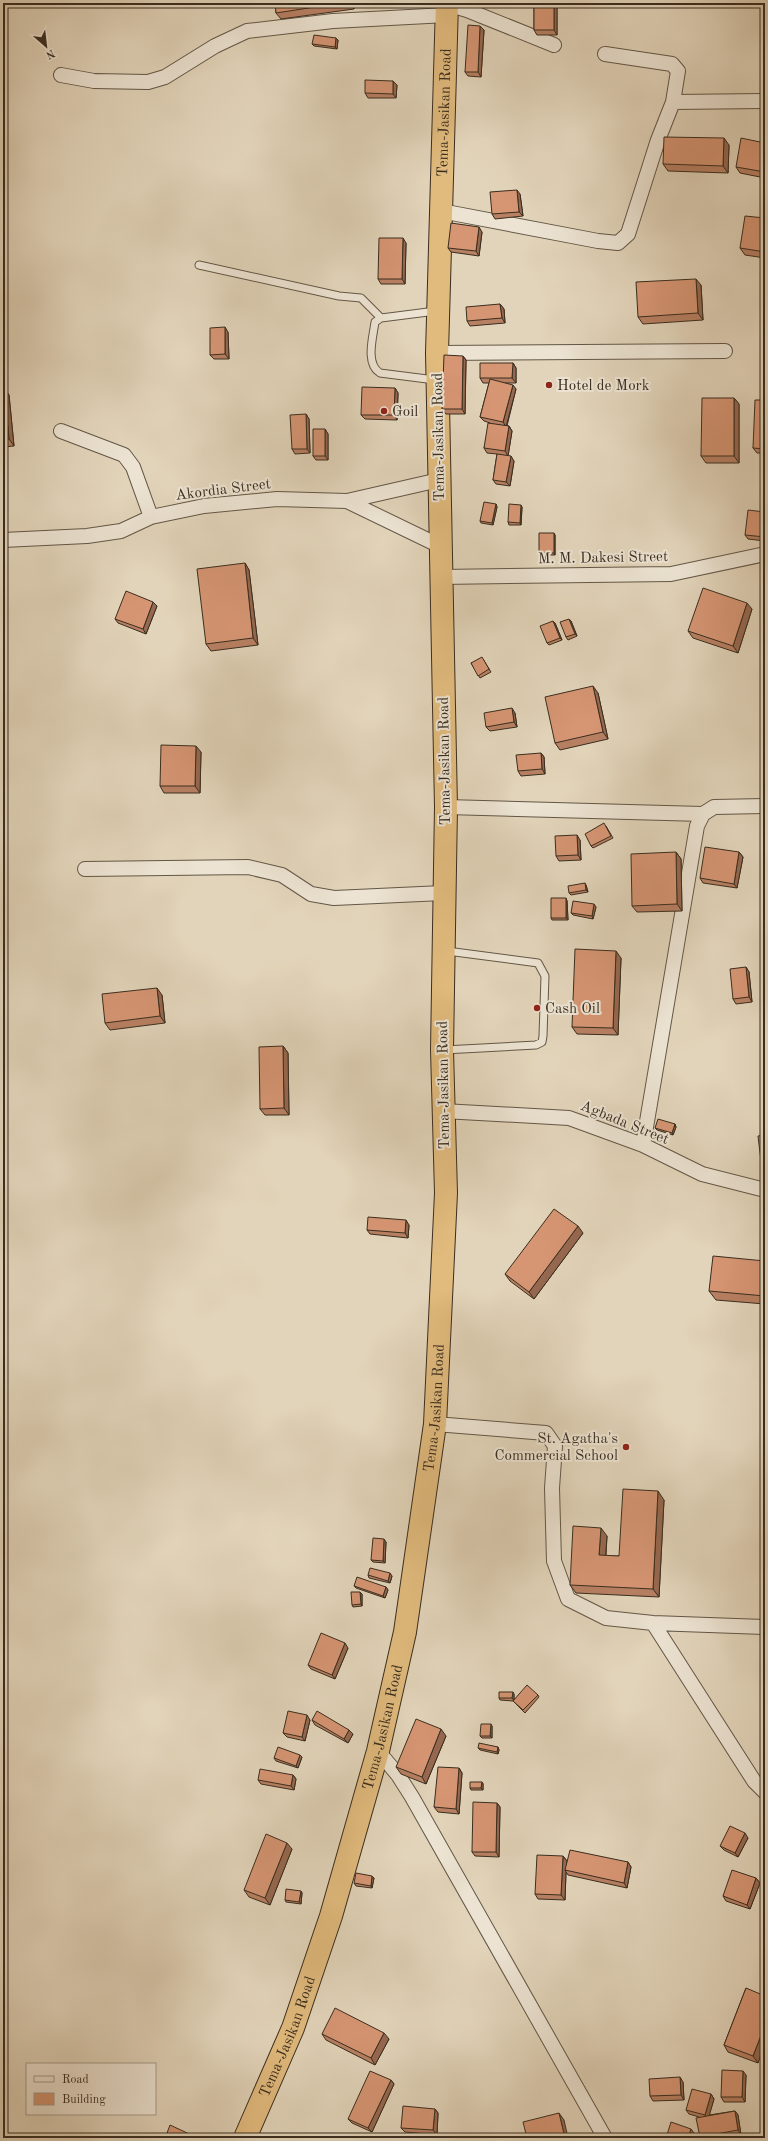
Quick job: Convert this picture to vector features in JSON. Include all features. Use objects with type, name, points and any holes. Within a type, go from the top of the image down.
[{"type":"highway","name":"Tema-Jasikan Road","points":[[245,2138],[293,2028],[331,1916],[378,1751],[405,1632],[435,1424],[446,1193],[442,1050],[443,893],[446,807],[440,577],[437,353],[447,8]]},
{"type":"street","points":[[61,75],[94,81],[148,82],[166,77],[215,46],[247,31],[447,8],[467,10],[554,45]]},
{"type":"street","points":[[441,212],[598,241],[618,243],[628,234],[658,140],[673,102],[678,71],[672,64],[605,54]]},
{"type":"street","points":[[673,102],[765,101]]},
{"type":"street","points":[[437,353],[725,351]]},
{"type":"street","points":[[61,431],[124,455],[133,467],[151,517]]},
{"type":"street","points":[[347,500],[439,480]]},
{"type":"street","name":"Akordia Street","points":[[3,540],[87,536],[121,531],[151,517],[204,506],[269,500],[347,500],[440,546]]},
{"type":"street","name":"M. M. Dakesi Street","points":[[440,577],[671,574],[765,554]]},
{"type":"street","points":[[643,1145],[697,826],[703,814],[714,807],[765,806]]},
{"type":"street","points":[[446,807],[703,814]]},
{"type":"street","points":[[85,869],[248,867],[282,875],[311,894],[334,898],[443,893]]},
{"type":"street","name":"Agbada Street","points":[[443,1111],[569,1118],[643,1145],[702,1174],[765,1190]]},
{"type":"street","points":[[435,1424],[546,1433],[555,1446],[552,1488],[554,1560],[568,1599],[606,1618],[653,1623],[765,1627]]},
{"type":"street","points":[[653,1623],[754,1781],[765,1792]]},
{"type":"street","points":[[378,1751],[398,1775],[412,1797],[605,2138]]},
{"type":"lane","points":[[200,265],[339,296],[361,298],[381,318]]},
{"type":"lane","points":[[437,380],[380,373],[374,370],[371,363],[375,322],[381,318],[438,311]]},
{"type":"lane","points":[[442,1050],[536,1045],[542,1042],[545,976],[538,963],[443,950]]},
{"type":"building","points":[[275,3],[341,3],[276,13]]},
{"type":"building","points":[[534,3],[554,3],[554,30],[534,30]]},
{"type":"building","points":[[468,25],[480,26],[478,72],[465,72]]},
{"type":"building","points":[[314,35],[336,38],[335,47],[312,44]]},
{"type":"building","points":[[365,80],[393,81],[393,94],[365,93]]},
{"type":"building","points":[[664,137],[724,138],[723,166],[663,164]]},
{"type":"building","points":[[741,138],[765,143],[765,172],[736,167]]},
{"type":"building","points":[[517,190],[519,212],[492,214],[490,192]]},
{"type":"building","points":[[745,216],[765,218],[765,252],[740,248]]},
{"type":"building","points":[[451,223],[479,227],[476,251],[448,248]]},
{"type":"building","points":[[379,238],[403,238],[402,279],[378,279]]},
{"type":"building","points":[[696,279],[698,313],[638,317],[636,282]]},
{"type":"building","points":[[500,304],[502,318],[467,321],[466,307]]},
{"type":"building","points":[[225,327],[225,354],[210,355],[210,328]]},
{"type":"building","points":[[444,355],[463,356],[462,409],[442,409]]},
{"type":"building","points":[[480,363],[513,363],[512,378],[480,378]]},
{"type":"building","points":[[490,379],[513,385],[503,422],[480,417]]},
{"type":"building","points":[[362,387],[395,388],[394,415],[361,415]]},
{"type":"building","points":[[3,388],[9,439],[3,440]]},
{"type":"building","points":[[702,398],[734,398],[734,456],[701,456]]},
{"type":"building","points":[[755,400],[765,400],[765,449],[753,448]]},
{"type":"building","points":[[306,414],[307,449],[292,449],[290,415]]},
{"type":"building","points":[[488,423],[509,426],[505,451],[484,448]]},
{"type":"building","points":[[313,429],[325,429],[325,456],[313,456]]},
{"type":"building","points":[[497,454],[511,456],[506,482],[493,480]]},
{"type":"building","points":[[484,502],[496,504],[492,523],[480,521]]},
{"type":"building","points":[[509,504],[521,505],[520,523],[508,522]]},
{"type":"building","points":[[748,510],[765,512],[765,537],[745,535]]},
{"type":"building","points":[[539,533],[554,533],[554,553],[539,553]]},
{"type":"building","points":[[245,563],[253,638],[206,644],[197,569]]},
{"type":"building","points":[[703,588],[747,603],[733,646],[688,631]]},
{"type":"building","points":[[126,591],[153,602],[143,629],[115,619]]},
{"type":"building","points":[[569,619],[575,634],[566,637],[560,622]]},
{"type":"building","points":[[553,621],[560,638],[547,643],[540,626]]},
{"type":"building","points":[[482,657],[489,669],[478,676],[471,663]]},
{"type":"building","points":[[593,686],[603,732],[555,743],[545,697]]},
{"type":"building","points":[[512,708],[514,722],[486,727],[484,713]]},
{"type":"building","points":[[161,745],[196,746],[195,786],[160,786]]},
{"type":"building","points":[[765,751],[765,783],[763,783]]},
{"type":"building","points":[[541,753],[542,769],[518,771],[516,755]]},
{"type":"building","points":[[604,823],[611,836],[591,846],[585,834]]},
{"type":"building","points":[[577,835],[578,855],[556,856],[555,836]]},
{"type":"building","points":[[705,847],[739,852],[734,884],[700,878]]},
{"type":"building","points":[[676,852],[677,904],[632,906],[631,854]]},
{"type":"building","points":[[585,883],[586,890],[569,893],[568,886]]},
{"type":"building","points":[[551,898],[566,898],[566,918],[551,918]]},
{"type":"building","points":[[573,901],[594,904],[592,916],[571,913]]},
{"type":"building","points":[[575,949],[616,951],[613,1028],[572,1027]]},
{"type":"building","points":[[746,967],[749,997],[733,999],[730,969]]},
{"type":"building","points":[[157,988],[160,1016],[105,1023],[102,994]]},
{"type":"building","points":[[283,1046],[284,1108],[260,1109],[259,1047]]},
{"type":"building","points":[[658,1119],[675,1124],[672,1133],[655,1128]]},
{"type":"building","points":[[765,1135],[765,1161],[761,1161],[758,1136]]},
{"type":"building","points":[[554,1209],[578,1226],[529,1292],[505,1274]]},
{"type":"building","points":[[368,1217],[406,1220],[405,1233],[367,1230]]},
{"type":"building","points":[[713,1256],[765,1261],[765,1296],[709,1291]]},
{"type":"building","points":[[623,1489],[658,1491],[653,1589],[570,1585],[573,1526],[601,1528],[599,1555],[619,1556]]},
{"type":"building","points":[[373,1538],[384,1539],[383,1561],[371,1560]]},
{"type":"building","points":[[370,1568],[390,1573],[388,1581],[368,1575]]},
{"type":"building","points":[[357,1577],[386,1587],[383,1596],[354,1586]]},
{"type":"building","points":[[351,1592],[360,1592],[361,1604],[352,1605]]},
{"type":"building","points":[[321,1633],[345,1643],[332,1675],[308,1665]]},
{"type":"building","points":[[527,1685],[538,1695],[523,1710],[513,1701]]},
{"type":"building","points":[[499,1692],[513,1692],[512,1698],[499,1698]]},
{"type":"building","points":[[288,1711],[307,1715],[302,1737],[283,1733]]},
{"type":"building","points":[[317,1711],[349,1730],[344,1739],[312,1720]]},
{"type":"building","points":[[416,1719],[441,1729],[422,1777],[396,1767]]},
{"type":"building","points":[[481,1724],[491,1724],[490,1736],[480,1736]]},
{"type":"building","points":[[479,1743],[498,1747],[497,1752],[478,1748]]},
{"type":"building","points":[[278,1747],[300,1755],[296,1766],[274,1758]]},
{"type":"building","points":[[438,1767],[459,1768],[456,1809],[434,1807]]},
{"type":"building","points":[[260,1769],[293,1775],[291,1786],[258,1780]]},
{"type":"building","points":[[470,1782],[482,1782],[481,1788],[470,1788]]},
{"type":"building","points":[[473,1802],[497,1803],[496,1852],[472,1852]]},
{"type":"building","points":[[730,1826],[745,1833],[735,1853],[720,1846]]},
{"type":"building","points":[[266,1834],[287,1843],[265,1898],[244,1890]]},
{"type":"building","points":[[570,1850],[628,1862],[624,1883],[565,1870]]},
{"type":"building","points":[[537,1855],[563,1856],[561,1895],[535,1894]]},
{"type":"building","points":[[732,1870],[756,1878],[747,1905],[723,1896]]},
{"type":"building","points":[[356,1873],[372,1876],[371,1886],[354,1883]]},
{"type":"building","points":[[286,1889],[301,1891],[299,1902],[285,1900]]},
{"type":"building","points":[[746,1988],[765,1996],[765,2025],[753,2056],[724,2045]]},
{"type":"building","points":[[335,2008],[384,2033],[371,2058],[322,2034]]},
{"type":"building","points":[[722,2070],[743,2071],[742,2097],[721,2097]]},
{"type":"building","points":[[370,2071],[391,2080],[368,2128],[348,2119]]},
{"type":"building","points":[[680,2077],[681,2095],[650,2096],[649,2079]]},
{"type":"building","points":[[692,2089],[711,2094],[705,2115],[686,2110]]},
{"type":"building","points":[[403,2106],[435,2109],[433,2130],[401,2128]]},
{"type":"building","points":[[735,2111],[738,2130],[700,2137],[696,2118]]},
{"type":"building","points":[[559,2113],[565,2138],[527,2138],[523,2122]]},
{"type":"building","points":[[671,2122],[691,2129],[688,2138],[666,2138]]},
{"type":"building","points":[[170,2125],[198,2138],[178,2138],[167,2133]]},
{"type":"place","name":"Hotel de Mork","points":[[549,385]]},
{"type":"place","name":"Goil","points":[[384,411]]},
{"type":"place","name":"Cash Oil","points":[[537,1008]]},
{"type":"place","name":"St. Agatha's Commercial School","points":[[626,1447]]}]
